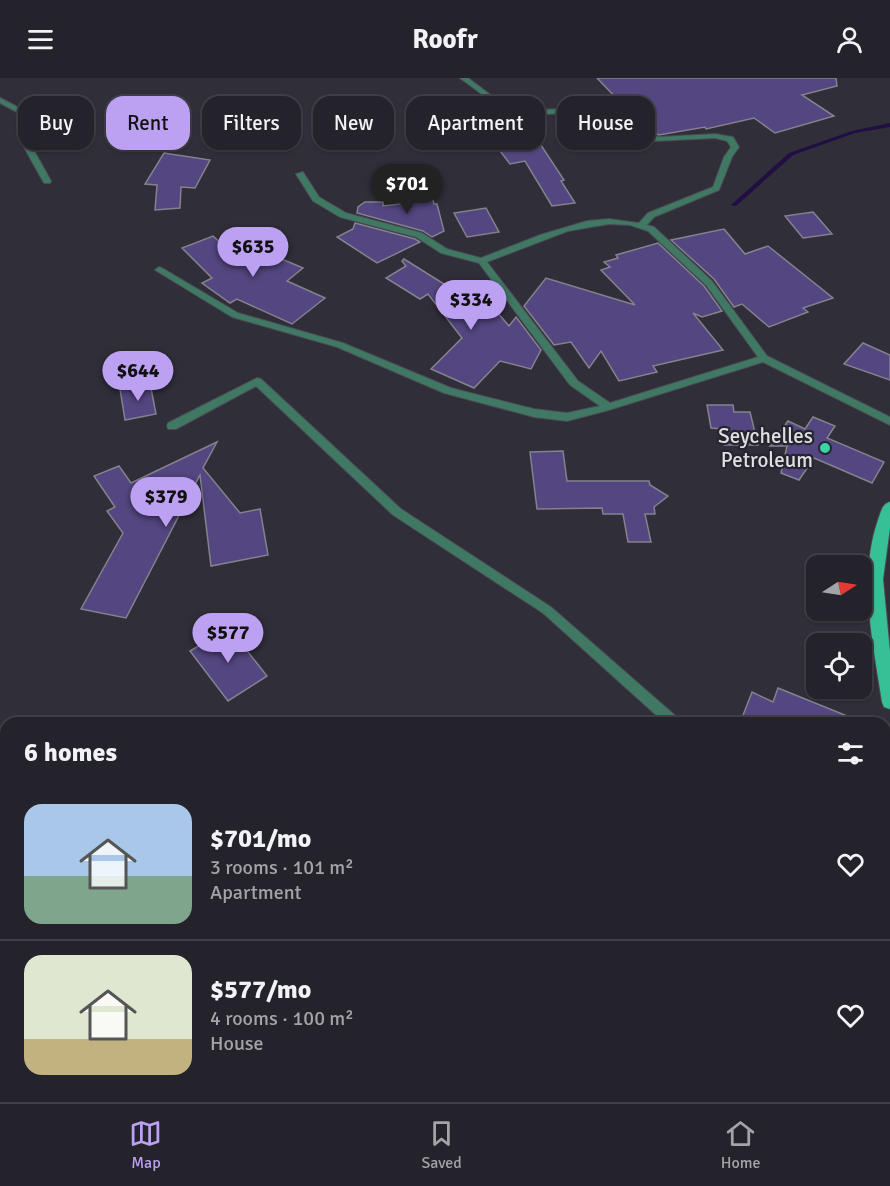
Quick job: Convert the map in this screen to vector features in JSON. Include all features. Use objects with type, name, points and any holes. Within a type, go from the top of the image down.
[{"type":"main road","points":[[890,507],[879,539],[876,581],[890,702]]},
{"type":"street","points":[[464,78],[510,113],[607,109],[614,110],[623,123],[657,139],[715,135],[730,139],[735,147],[728,157],[716,188],[651,215],[642,225]]},
{"type":"street","points":[[0,100],[41,121],[24,140],[47,181]]},
{"type":"street","points":[[300,174],[316,199],[343,215],[419,235],[444,251],[482,261],[563,229],[605,223],[626,222],[642,225],[651,229],[709,283],[764,358],[890,421]]},
{"type":"street","points":[[482,261],[574,383],[609,407]]},
{"type":"street","points":[[159,270],[235,315],[340,345],[448,391],[534,413],[567,417],[609,407],[764,358]]},
{"type":"street","points":[[172,426],[257,381],[397,512],[547,610],[667,717]]},
{"type":"building","points":[[597,78],[836,78],[837,86],[802,95],[834,116],[775,133],[754,118],[706,129],[705,127],[659,135],[655,133],[655,96],[614,96]]},
{"type":"building","points":[[499,150],[544,150],[564,180],[561,181],[575,203],[552,206],[525,161],[510,164]]},
{"type":"building","points":[[164,153],[210,160],[195,188],[181,187],[180,208],[155,210],[157,185],[145,184]]},
{"type":"building","points":[[433,200],[434,204],[437,204],[444,231],[432,237],[423,231],[357,213],[358,207],[365,202],[383,202],[383,206]]},
{"type":"building","points":[[486,208],[499,232],[467,237],[454,213]]},
{"type":"building","points":[[813,212],[832,234],[803,238],[785,216]]},
{"type":"building","points":[[355,223],[420,242],[377,263],[337,237],[353,229]]},
{"type":"building","points":[[724,229],[745,254],[768,246],[833,298],[803,308],[808,312],[769,327],[742,304],[734,307],[714,279],[671,240]]},
{"type":"building","points":[[213,236],[226,248],[237,240],[303,268],[287,281],[325,298],[292,324],[237,299],[230,303],[202,283],[212,278],[182,248]]},
{"type":"building","points":[[658,243],[704,286],[722,311],[702,317],[693,313],[723,350],[653,366],[657,372],[619,381],[601,351],[589,368],[571,342],[554,345],[524,306],[546,278],[635,305],[601,270],[610,267],[604,262],[618,258],[616,255]]},
{"type":"building","points":[[404,259],[479,306],[482,305],[490,315],[498,313],[509,326],[516,317],[541,350],[531,369],[500,361],[474,388],[431,369],[462,338],[428,294],[420,299],[386,278],[406,266],[402,261]]},
{"type":"building","points":[[863,343],[890,355],[890,380],[844,364]]},
{"type":"building","points":[[150,383],[156,414],[125,420],[120,389]]},
{"type":"building","points":[[707,405],[733,405],[734,412],[750,412],[758,445],[724,445],[723,429],[711,428]]},
{"type":"building","points":[[813,417],[835,426],[827,438],[884,462],[872,483],[814,458],[799,480],[781,473],[787,446],[770,446],[788,421],[805,429]]},
{"type":"building","points":[[217,442],[203,468],[240,513],[260,509],[268,555],[211,566],[200,475],[126,618],[81,609],[123,533],[107,511],[115,507],[94,476],[119,466],[131,483]]},
{"type":"building","points":[[563,451],[567,481],[649,481],[650,485],[668,496],[654,507],[655,514],[645,514],[651,542],[628,542],[623,514],[603,514],[602,508],[537,509],[530,452]]},
{"type":"building","points":[[229,628],[267,676],[228,701],[190,651]]},
{"type":"building","points":[[778,688],[850,717],[742,717],[752,692],[773,702]]},
{"type":"waterway","points":[[734,205],[791,154],[854,132],[890,125]]},
{"type":"place","name":"Seychelles Petroleum","points":[[825,448]]}]
